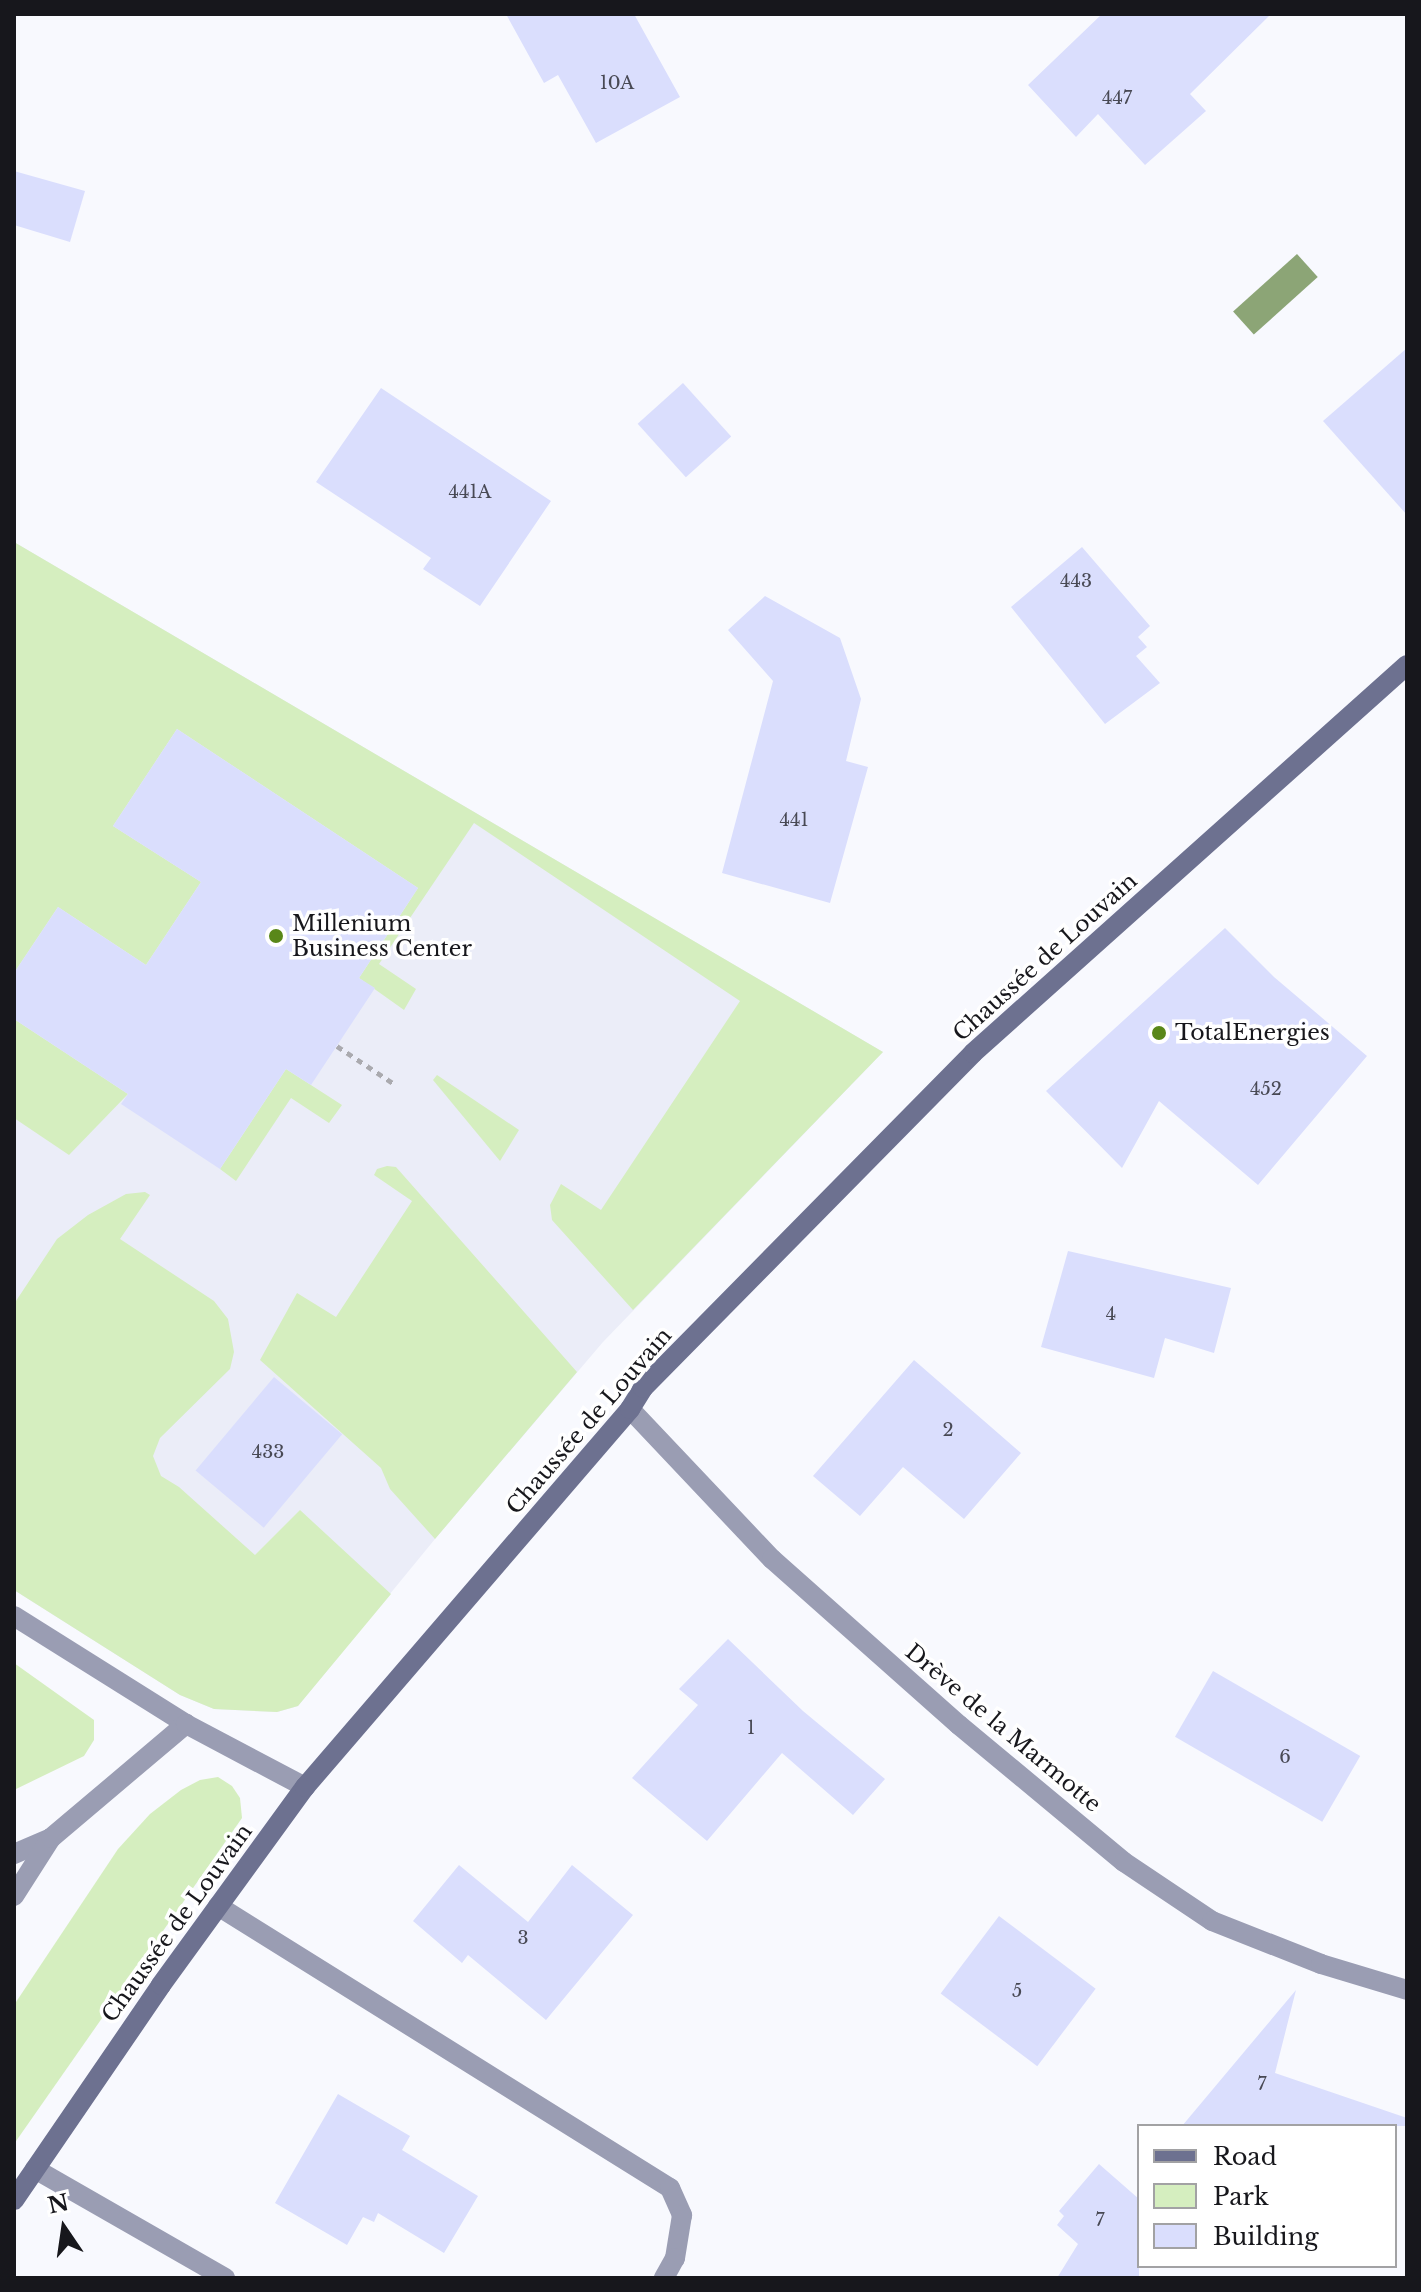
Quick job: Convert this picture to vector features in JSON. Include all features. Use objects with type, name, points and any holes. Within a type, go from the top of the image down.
[{"type":"main road","name":"Chaussée de Louvain","points":[[14,2200],[218,1906],[305,1787],[630,1409],[643,1388],[973,1053],[1407,665]]},
{"type":"street","name":"Drève de la Marmotte","points":[[630,1409],[772,1559],[959,1725],[1124,1862],[1212,1921],[1321,1964],[1407,1990]]},
{"type":"street","points":[[14,1616],[186,1724],[305,1787]]},
{"type":"street","points":[[14,1854],[51,1838],[186,1724]]},
{"type":"street","points":[[14,1896],[51,1838]]},
{"type":"street","points":[[218,1906],[670,2188],[682,2215],[675,2258],[664,2278]]},
{"type":"street","points":[[35,2169],[225,2278]]},
{"type":"path","points":[[337,1046],[393,1083]]},
{"type":"shaded area","points":[[1297,254],[1318,277],[1254,335],[1233,312]]},
{"type":"shaded area","points":[[14,542],[883,1052],[603,1342],[298,1706],[277,1712],[214,1709],[180,1695],[14,1590]]},
{"type":"green space","points":[[14,542],[883,1052],[633,1310],[552,1220],[550,1205],[561,1184],[601,1210],[740,1001],[474,823],[379,964],[416,989],[404,1010],[359,978],[418,888],[177,729],[113,826],[201,882],[146,965],[58,907],[14,973]]},
{"type":"green space","points":[[14,1019],[128,1094],[69,1155],[14,1118]]},
{"type":"green space","points":[[286,1069],[342,1105],[329,1123],[291,1098],[236,1181],[220,1169]]},
{"type":"green space","points":[[437,1075],[519,1130],[500,1161],[433,1080]]},
{"type":"green space","points":[[396,1167],[577,1372],[435,1539],[390,1489],[381,1468],[260,1360],[297,1293],[336,1317],[412,1201],[374,1175],[377,1169]]},
{"type":"green space","points":[[145,1192],[150,1195],[120,1239],[214,1301],[228,1319],[234,1352],[230,1369],[160,1438],[153,1456],[161,1476],[179,1487],[255,1555],[300,1510],[391,1594],[298,1706],[277,1712],[214,1709],[180,1695],[14,1590],[14,1304],[57,1239],[88,1215],[126,1194]]},
{"type":"green space","points":[[14,1663],[94,1720],[94,1740],[84,1756],[14,1790]]},
{"type":"green space","points":[[218,1777],[232,1786],[240,1798],[242,1818],[14,2144],[14,2005],[118,1849],[150,1814],[181,1790],[200,1780]]},
{"type":"building","points":[[506,14],[634,14],[680,97],[596,143],[558,75],[544,83]]},
{"type":"building","points":[[1102,14],[1271,14],[1190,94],[1206,111],[1145,165],[1098,114],[1076,137],[1028,85]]},
{"type":"building","points":[[14,171],[85,191],[70,242],[14,225]]},
{"type":"building","points":[[1407,348],[1407,515],[1323,421]]},
{"type":"building","points":[[683,383],[731,437],[686,477],[638,424]]},
{"type":"building","points":[[381,388],[551,501],[480,606],[423,569],[431,558],[316,482]]},
{"type":"building","points":[[1082,547],[1150,626],[1138,637],[1147,647],[1136,656],[1160,683],[1105,724],[1011,607]]},
{"type":"building","points":[[765,596],[840,638],[861,699],[846,761],[868,767],[830,903],[722,873],[773,681],[728,630]]},
{"type":"building","name":"Millenium Business Center","points":[[177,729],[418,888],[359,978],[375,988],[311,1085],[286,1069],[220,1169],[121,1104],[128,1094],[14,1019],[14,973],[58,907],[146,965],[201,882],[113,826]]},
{"type":"building","points":[[1225,928],[1274,977],[1367,1056],[1258,1185],[1159,1101],[1122,1168],[1046,1091]]},
{"type":"building","points":[[1068,1251],[1231,1288],[1214,1353],[1165,1338],[1154,1378],[1041,1347]]},
{"type":"building","points":[[914,1360],[1021,1453],[964,1519],[903,1467],[860,1516],[813,1476]]},
{"type":"building","points":[[274,1377],[342,1434],[264,1528],[196,1470]]},
{"type":"building","points":[[728,1639],[803,1711],[885,1779],[853,1815],[782,1753],[707,1841],[632,1778],[698,1705],[679,1689]]},
{"type":"building","points":[[1213,1671],[1360,1756],[1322,1822],[1175,1737]]},
{"type":"building","points":[[459,1865],[528,1922],[572,1865],[633,1915],[546,2020],[468,1955],[462,1963],[413,1921]]},
{"type":"building","points":[[999,1916],[1096,1989],[1037,2066],[941,1993]]},
{"type":"building","points":[[1296,1990],[1275,2073],[1407,2118],[1406,2126],[1184,2124]]},
{"type":"building","points":[[338,2094],[410,2136],[402,2150],[478,2196],[444,2253],[378,2213],[374,2222],[363,2217],[347,2245],[275,2203]]},
{"type":"building","points":[[1099,2164],[1137,2197],[1139,2278],[1057,2278],[1078,2244],[1057,2225],[1064,2216],[1059,2211]]},
{"type":"place","name":"Millenium Business Center","points":[[276,936]]},
{"type":"place","name":"TotalEnergies","points":[[1159,1033]]}]
